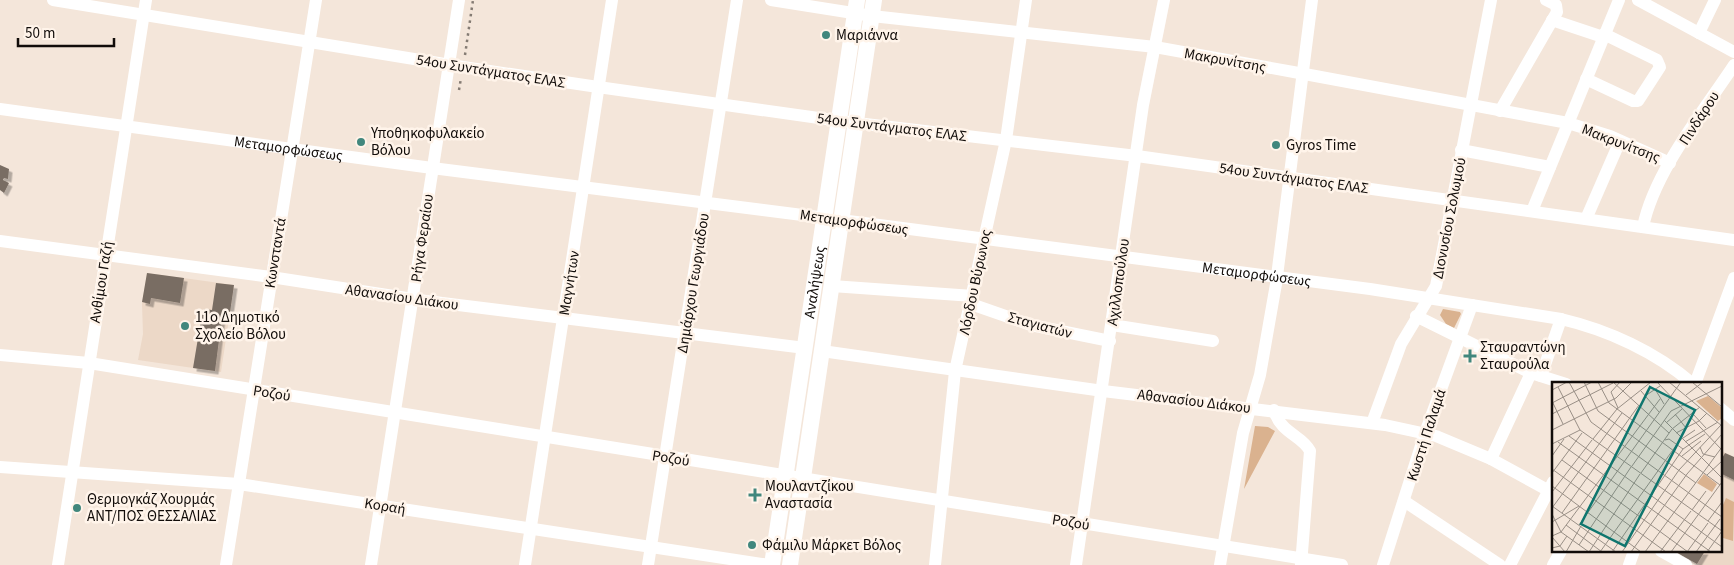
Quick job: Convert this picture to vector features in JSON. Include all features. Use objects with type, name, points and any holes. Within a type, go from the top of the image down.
[{"type":"main road","name":"Αναλήψεως","points":[[770,565],[805,348],[833,219],[865,7]]},
{"type":"main road","name":"Αναλήψεως","points":[[790,565],[832,286],[833,219]]},
{"type":"street","name":"54ου Συντάγματος ΕΛΑΣ","points":[[53,0],[144,13],[448,65],[598,87],[848,122],[1137,156],[1734,240]]},
{"type":"street","name":"Ανθίμου Γαζή","points":[[58,565],[146,0]]},
{"type":"street","name":"Κωνσταντά","points":[[226,565],[316,0]]},
{"type":"street","name":"Ρήγα Φεραίου","points":[[371,565],[459,0]]},
{"type":"street","name":"Μαγνήτων","points":[[525,565],[612,0]]},
{"type":"street","name":"Δημάρχου Γεωργιάδου","points":[[648,565],[737,0]]},
{"type":"street","name":"Μακρυνίτσης","points":[[771,0],[865,7],[1021,32],[1155,48],[1303,73],[1568,123],[1620,141],[1670,163]]},
{"type":"street","name":"Λόρδου Βύρωνος","points":[[935,565],[955,371],[1006,140],[1026,0]]},
{"type":"street","name":"Αχιλλοπούλου","points":[[1076,565],[1103,391],[1145,92],[1164,0]]},
{"type":"street","points":[[1220,565],[1242,433],[1260,375],[1277,277],[1312,0]]},
{"type":"street","name":"Διονυσίου Σολωμού","points":[[1372,423],[1401,344],[1416,316],[1436,286],[1491,0]]},
{"type":"street","points":[[1500,111],[1558,8],[1554,3],[1546,0]]},
{"type":"street","points":[[1532,211],[1619,0]]},
{"type":"street","points":[[1638,0],[1734,52]]},
{"type":"street","points":[[1699,33],[1715,0]]},
{"type":"street","points":[[1552,20],[1604,36],[1659,62],[1660,67],[1638,101],[1586,79]]},
{"type":"street","name":"Πινδάρου","points":[[1643,227],[1647,209],[1657,184],[1734,64]]},
{"type":"street","name":"Μεταμορφώσεως","points":[[0,109],[292,147],[432,168],[1277,277],[1561,319],[1590,326],[1628,343],[1665,363],[1691,382]]},
{"type":"street","points":[[1586,219],[1620,141]]},
{"type":"street","points":[[1461,150],[1550,167]]},
{"type":"street","name":"Αθανασίου Διάκου","points":[[0,241],[271,277],[413,300],[805,348]]},
{"type":"street","points":[[1695,382],[1734,278]]},
{"type":"street","name":"Σταγιατών","points":[[832,286],[972,300],[1031,325],[1110,341]]},
{"type":"street","name":"Κωστή Παλαμά","points":[[1383,565],[1425,433],[1472,305]]},
{"type":"street","points":[[1416,316],[1536,374],[1560,382]]},
{"type":"street","points":[[1491,458],[1536,374],[1561,319]]},
{"type":"street","points":[[1112,325],[1213,341]]},
{"type":"street","name":"Αθανασίου Διάκου","points":[[822,351],[1103,391],[1372,423],[1425,433],[1491,458],[1551,488]]},
{"type":"street","name":"Ροζού","points":[[0,355],[89,363],[665,457],[1224,545],[1302,561],[1342,565]]},
{"type":"street","points":[[1274,410],[1284,428],[1307,446],[1310,451],[1302,561]]},
{"type":"street","points":[[1722,410],[1734,420]]},
{"type":"street","name":"Κοραή","points":[[0,467],[239,484],[770,565]]},
{"type":"street","points":[[1510,565],[1551,488]]},
{"type":"street","points":[[1404,501],[1500,565]]},
{"type":"street","points":[[1554,565],[1560,552]]},
{"type":"street","points":[[1629,565],[1634,552]]},
{"type":"street","points":[[1663,552],[1686,565]]},
{"type":"shaded area","name":"11ο Δημοτικό Σχολείο Βόλου","points":[[147,273],[234,285],[221,372],[138,360],[143,334],[142,304]]},
{"type":"shaded area","points":[[1443,309],[1460,312],[1461,314],[1454,328],[1446,324],[1440,315]]},
{"type":"shaded area","points":[[1255,426],[1268,427],[1275,431],[1244,489]]},
{"type":"shaded area","points":[[1722,451],[1734,457],[1734,565],[1700,565],[1676,552],[1722,552]]},
{"type":"shaded area","points":[[1726,498],[1734,502],[1733,541],[1722,538],[1722,507]]},
{"type":"building","points":[[0,165],[9,169],[8,179],[4,178],[3,180],[9,183],[4,193],[0,190]]},
{"type":"building","points":[[147,273],[184,278],[180,303],[151,298],[150,304],[142,302]]},
{"type":"building","points":[[216,283],[234,285],[229,319],[222,317],[215,371],[193,368],[202,314],[204,309],[212,310]]},
{"type":"building","points":[[1725,453],[1734,457],[1734,480],[1722,474],[1722,458]]},
{"type":"building","points":[[1676,552],[1704,552],[1697,564]]},
{"type":"place","name":"Μαριάννα","points":[[826,35]]},
{"type":"place","name":"Υποθηκοφυλακείο Βόλου","points":[[361,142]]},
{"type":"place","name":"Gyros Time","points":[[1276,145]]},
{"type":"place","name":"11ο Δημοτικό Σχολείο Βόλου","points":[[185,326]]},
{"type":"place","name":"Σταυραντώνη Σταυρούλα","points":[[1470,356]]},
{"type":"place","name":"Μουλαντζίκου Αναστασία","points":[[755,495]]},
{"type":"place","name":"Θερμογκάζ Χουρμάς ΑΝΤ/ΠΟΣ ΘΕΣΣΑΛΙΑΣ","points":[[77,508]]},
{"type":"place","name":"Φάμιλυ Μάρκετ Βόλος","points":[[752,545]]}]
